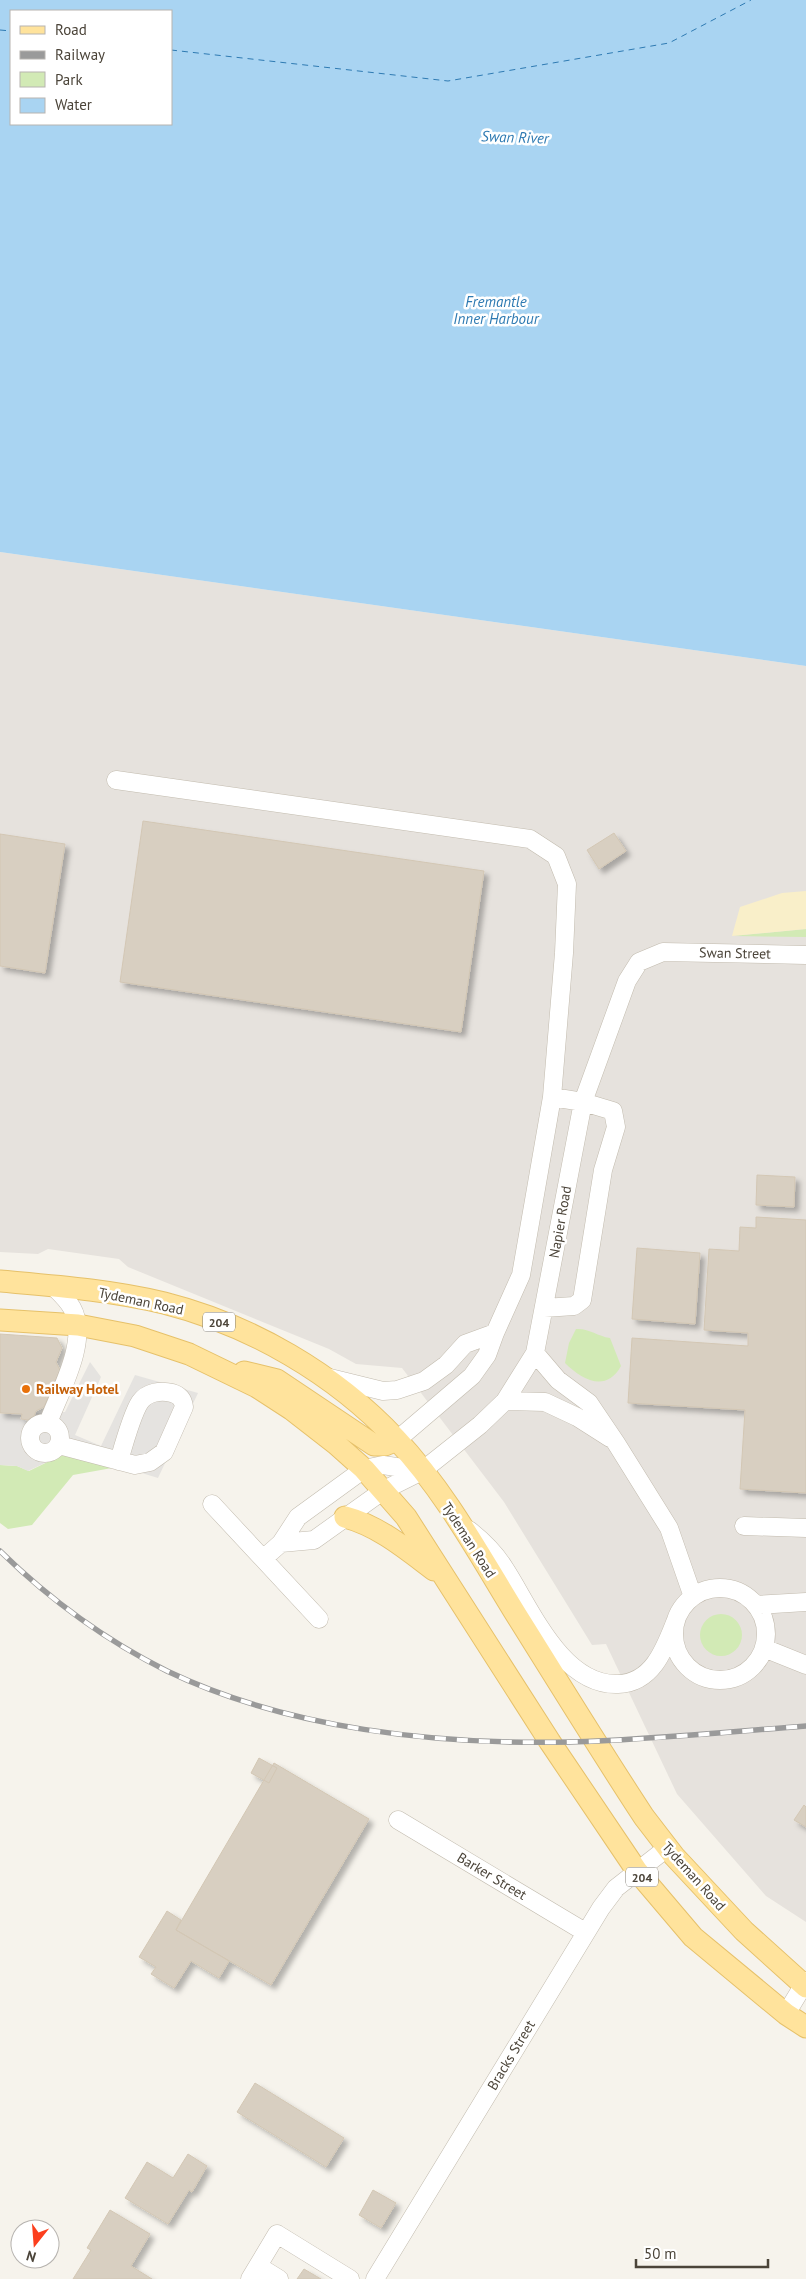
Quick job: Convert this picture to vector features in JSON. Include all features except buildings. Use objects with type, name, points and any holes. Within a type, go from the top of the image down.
[{"type":"main road","name":"Tydeman Road","points":[[0,1282],[52,1285],[163,1303],[198,1314],[264,1342],[326,1377],[397,1440],[422,1471],[459,1522],[616,1775],[644,1817],[668,1848],[744,1931],[805,1984]]},
{"type":"main road","name":"204","points":[[0,1320],[78,1325],[135,1336],[189,1354],[257,1387],[291,1409],[364,1469],[406,1517],[550,1742],[637,1871],[694,1937],[786,2014],[806,2027]]},
{"type":"main road","points":[[217,1366],[277,1380],[374,1445],[386,1445],[397,1440]]},
{"type":"main road","points":[[345,1517],[363,1522],[397,1542],[446,1579]]},
{"type":"street","name":"Napier Road","points":[[116,780],[530,839],[556,856],[567,884],[558,1030],[552,1097],[521,1275],[487,1355],[472,1376],[397,1440]]},
{"type":"street","name":"Napier Road","points":[[281,1543],[314,1540],[384,1490],[422,1471],[505,1401],[535,1353],[583,1102],[627,981],[639,962],[663,952]]},
{"type":"street","name":"Swan Street","points":[[663,952],[806,955]]},
{"type":"street","points":[[544,1308],[574,1306],[582,1300],[603,1170],[616,1127],[613,1110],[583,1102],[552,1097]]},
{"type":"street","points":[[48,1423],[72,1363],[78,1325],[73,1309],[52,1285]]},
{"type":"street","points":[[326,1377],[384,1391],[397,1390],[424,1381],[446,1364],[465,1344],[495,1333]]},
{"type":"street","points":[[535,1353],[558,1380],[589,1403],[616,1443],[669,1528],[693,1596]]},
{"type":"street","points":[[505,1401],[545,1402],[577,1417],[616,1443]]},
{"type":"street","points":[[48,1423],[59,1432],[59,1445],[52,1452],[41,1454],[30,1444],[32,1430],[39,1424],[48,1423]]},
{"type":"street","points":[[59,1445],[119,1461]]},
{"type":"street","points":[[264,1558],[281,1543],[298,1517],[364,1469],[383,1465],[422,1471]]},
{"type":"street","points":[[212,1504],[319,1618]]},
{"type":"street","points":[[459,1522],[494,1553],[552,1645],[582,1674],[594,1680],[606,1684],[619,1684],[640,1677],[658,1660],[665,1650],[676,1620],[681,1610],[693,1596],[709,1589],[726,1588],[743,1594],[756,1605],[763,1616],[766,1628],[764,1648],[752,1668],[738,1676],[723,1680],[707,1678],[692,1671],[681,1659],[675,1644],[676,1620]]},
{"type":"street","points":[[744,1526],[806,1528]]},
{"type":"street","points":[[756,1605],[806,1602]]},
{"type":"street","points":[[764,1648],[806,1665]]},
{"type":"street","name":"Barker Street","points":[[398,1820],[585,1932]]},
{"type":"street","name":"Bracks Street","points":[[375,2279],[585,1932],[616,1888],[668,1848]]},
{"type":"street","points":[[786,2014],[805,1984]]},
{"type":"street","points":[[279,2279],[254,2272],[277,2234],[350,2279]]},
{"type":"shaded area","points":[[0,552],[806,666],[806,1922],[766,1896],[677,1794],[606,1644],[592,1645],[504,1502],[402,1368],[356,1364],[329,1349],[128,1267],[119,1259],[48,1249],[38,1254],[0,1252]]},
{"type":"shaded area","points":[[90,1362],[101,1377],[75,1435],[101,1446],[135,1375],[198,1393],[158,1478],[70,1451],[28,1471],[17,1466],[0,1465],[0,1414],[65,1412]]},
{"type":"green space","points":[[806,929],[806,937],[732,936]]},
{"type":"green space","points":[[576,1329],[610,1338],[621,1366],[615,1374],[608,1379],[594,1381],[586,1379],[565,1363],[569,1343]]},
{"type":"green space","points":[[70,1451],[112,1468],[73,1475],[32,1525],[8,1529],[0,1523],[0,1465],[17,1466],[29,1471]]},
{"type":"green space","points":[[725,1614],[733,1617],[739,1623],[742,1635],[739,1647],[733,1653],[717,1656],[709,1653],[703,1647],[700,1631],[703,1623],[709,1617]]},
{"type":"sand","points":[[806,891],[806,929],[732,936],[740,907],[782,893]]},
{"type":"water","name":"Fremantle Inner Harbour","points":[[0,0],[806,0],[806,666],[0,552]]},
{"type":"ferry route","points":[[172,50],[448,81],[669,43],[751,0]]},
{"type":"ferry route","points":[[0,30],[10,31]]},
{"type":"railway","points":[[0,1551],[58,1602],[100,1632],[144,1659],[214,1691],[262,1707],[313,1720],[416,1736],[519,1742],[629,1740],[806,1726]]},
{"type":"place","name":"Railway Hotel","points":[[26,1389]]},
{"type":"water label","name":"Swan River","points":[[515,137]]}]
